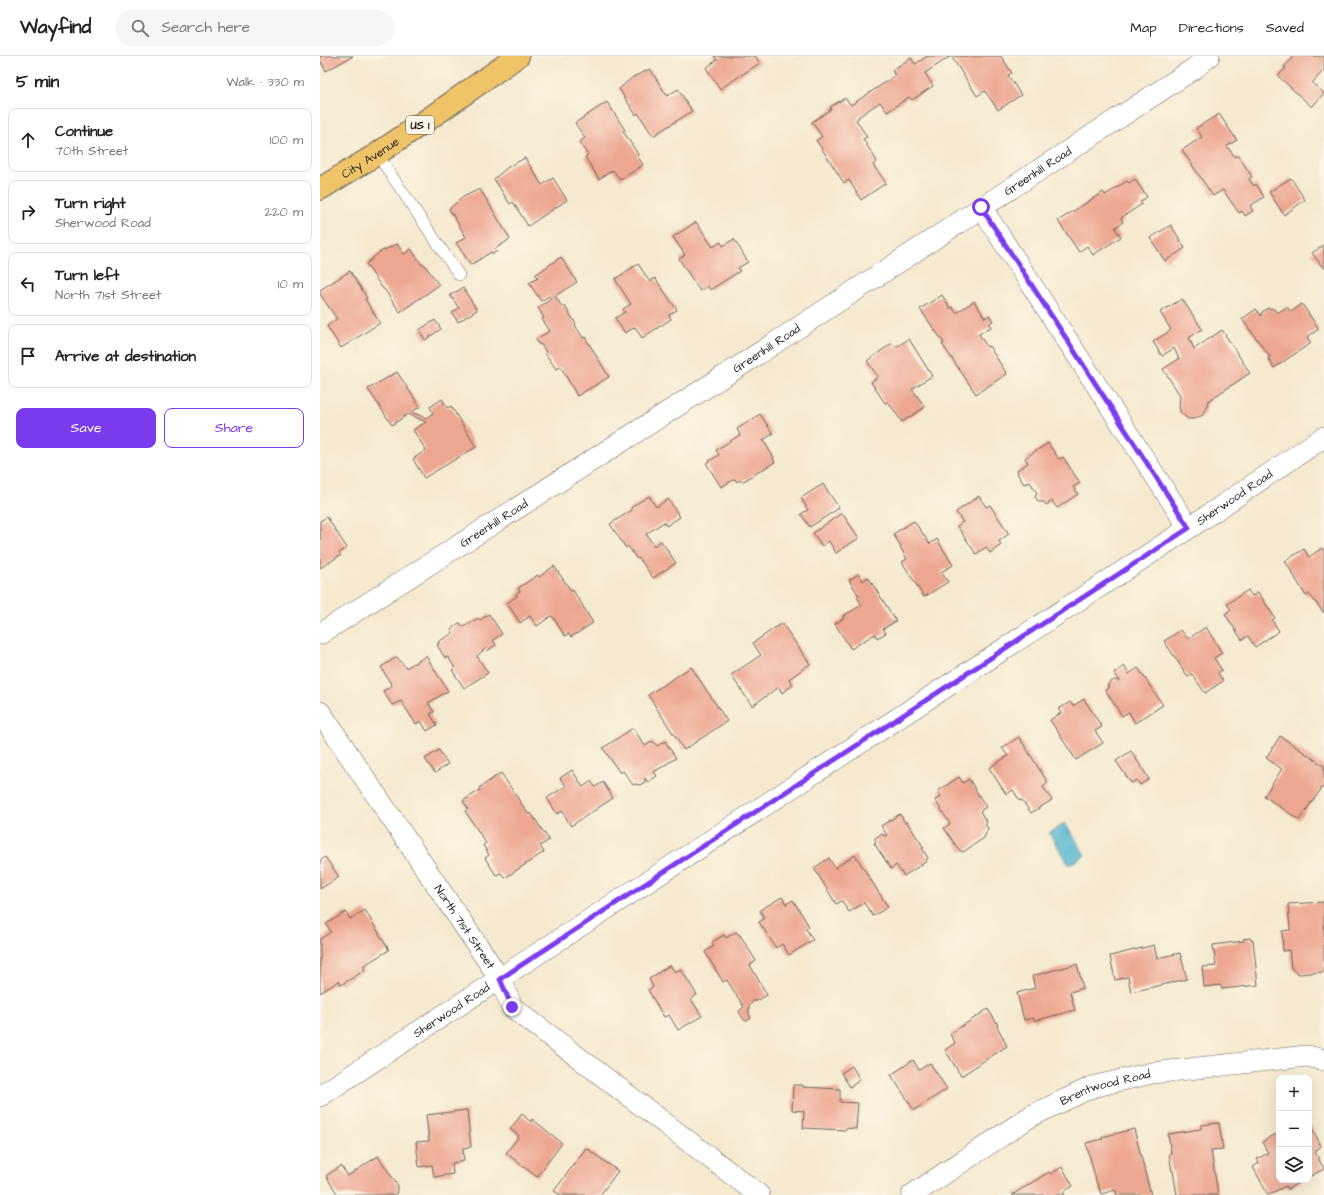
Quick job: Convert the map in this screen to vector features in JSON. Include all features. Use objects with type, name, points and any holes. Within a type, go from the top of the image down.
[{"type":"highway","name":"City Avenue","points":[[320,189],[377,154],[518,56]]},
{"type":"street","name":"Greenhill Road","points":[[320,634],[728,374],[1195,68],[1209,56]]},
{"type":"street","points":[[981,207],[1189,528]]},
{"type":"street","name":"Sherwood Road","points":[[320,1096],[1189,528],[1324,437]]},
{"type":"street","name":"North 71st Street","points":[[320,712],[500,979],[512,1007],[759,1195]]},
{"type":"street","name":"Brentwood Road","points":[[912,1195],[1031,1116],[1092,1087],[1152,1073],[1307,1056],[1324,1060]]},
{"type":"lane","points":[[377,154],[459,275]]},
{"type":"water","points":[[1065,823],[1085,855],[1069,865],[1049,833]]},
{"type":"building","points":[[320,56],[353,56],[326,71],[320,60]]},
{"type":"building","points":[[714,56],[755,56],[760,63],[720,89],[706,68],[717,60]]},
{"type":"building","points":[[928,56],[951,56],[925,73],[933,86],[912,100],[909,97],[887,112],[880,102],[856,120],[867,137],[863,139],[877,161],[873,165],[886,183],[861,200],[849,180],[844,183],[816,140],[822,137],[812,122],[831,109],[830,107],[845,98],[851,105],[895,76],[892,70],[911,58],[915,64]]},
{"type":"building","points":[[951,56],[1001,56],[1012,73],[1008,75],[1021,95],[998,110],[985,91],[977,96]]},
{"type":"building","points":[[1294,56],[1324,56],[1324,70],[1312,83],[1324,93],[1312,107],[1278,76],[1286,68],[1284,67]]},
{"type":"building","points":[[650,69],[667,96],[678,89],[692,111],[653,136],[638,113],[636,115],[619,89],[633,77]]},
{"type":"building","points":[[607,102],[625,130],[623,131],[638,154],[637,155],[643,165],[620,180],[613,170],[599,179],[585,157],[588,155],[579,142],[585,138],[575,123]]},
{"type":"building","points":[[1219,114],[1237,140],[1227,146],[1235,157],[1238,155],[1252,177],[1249,179],[1254,186],[1256,184],[1264,197],[1250,206],[1253,211],[1245,216],[1242,211],[1239,213],[1223,190],[1213,196],[1182,150],[1202,137],[1196,128]]},
{"type":"building","points":[[525,158],[542,185],[553,178],[567,200],[528,226],[513,202],[510,204],[494,179],[508,167]]},
{"type":"building","points":[[1291,178],[1305,200],[1284,215],[1269,192]]},
{"type":"building","points":[[1135,179],[1147,197],[1140,202],[1142,204],[1121,218],[1123,222],[1115,228],[1121,237],[1093,255],[1087,246],[1079,252],[1058,221],[1103,192],[1105,195],[1127,181],[1129,183]]},
{"type":"building","points":[[480,189],[510,239],[495,249],[497,251],[493,254],[491,252],[471,265],[456,243],[466,237],[449,209],[463,197]]},
{"type":"building","points":[[696,222],[713,247],[721,242],[723,246],[734,239],[748,262],[738,268],[740,271],[710,290],[708,286],[700,291],[679,259],[685,255],[673,237]]},
{"type":"building","points":[[1171,225],[1185,248],[1165,261],[1150,238]]},
{"type":"building","points":[[397,244],[404,254],[411,249],[439,285],[400,312],[366,264],[380,252]]},
{"type":"building","points":[[1324,245],[1324,269],[1312,253]]},
{"type":"building","points":[[561,257],[577,282],[555,296],[562,307],[564,305],[583,338],[585,337],[609,377],[577,396],[561,367],[556,369],[545,353],[546,352],[541,344],[539,345],[536,339],[550,331],[542,319],[544,318],[538,308],[551,299],[549,296],[541,301],[529,283],[538,278],[535,275]]},
{"type":"building","points":[[638,264],[650,282],[655,278],[677,310],[669,315],[671,319],[642,338],[635,327],[625,333],[615,318],[625,312],[623,309],[631,304],[615,279]]},
{"type":"building","points":[[350,271],[367,298],[365,299],[380,323],[341,348],[327,326],[337,319],[320,294],[320,290]]},
{"type":"building","points":[[463,288],[477,310],[458,322],[452,313],[459,308],[450,295]]},
{"type":"building","points":[[942,295],[950,308],[952,307],[956,313],[974,301],[985,318],[989,315],[993,321],[989,324],[991,327],[979,334],[987,347],[989,346],[1007,374],[976,394],[942,344],[944,343],[920,309]]},
{"type":"building","points":[[1182,299],[1202,329],[1189,338],[1194,349],[1222,330],[1250,373],[1208,401],[1203,415],[1193,419],[1188,419],[1180,412],[1180,395],[1163,369],[1179,359],[1174,348],[1162,356],[1153,342],[1171,330],[1160,312]]},
{"type":"building","points":[[1302,304],[1319,329],[1307,337],[1311,343],[1274,368],[1268,358],[1270,357],[1242,319],[1256,309],[1261,316],[1262,312],[1268,308],[1274,309],[1277,313],[1287,307],[1291,312]]},
{"type":"building","points":[[435,320],[441,329],[425,340],[419,330]]},
{"type":"building","points":[[909,339],[932,376],[912,389],[925,407],[902,422],[888,402],[885,403],[871,382],[878,377],[867,361],[892,343],[896,347]]},
{"type":"building","points":[[397,372],[420,407],[411,412],[426,418],[433,413],[430,407],[442,399],[447,408],[451,406],[476,447],[424,478],[413,459],[426,450],[413,430],[426,422],[408,414],[392,425],[368,389]]},
{"type":"building","points":[[760,414],[773,434],[763,440],[775,462],[742,482],[740,480],[737,482],[735,479],[721,487],[706,463],[719,455],[716,450],[740,435],[737,429]]},
{"type":"building","points":[[1048,443],[1059,459],[1063,457],[1080,483],[1073,487],[1078,494],[1057,508],[1052,501],[1046,505],[1044,502],[1039,502],[1035,497],[1037,493],[1030,482],[1024,484],[1017,473],[1017,470],[1028,463],[1025,458]]},
{"type":"building","points":[[823,484],[839,508],[810,527],[801,514],[808,510],[801,498]]},
{"type":"building","points":[[649,496],[656,507],[668,499],[680,517],[666,526],[664,522],[646,534],[654,546],[661,541],[676,563],[653,578],[639,558],[637,559],[628,546],[626,548],[610,524],[632,510],[631,507]]},
{"type":"building","points":[[979,496],[986,507],[990,505],[1009,534],[999,541],[1001,545],[990,553],[986,547],[976,554],[957,526],[963,522],[956,512]]},
{"type":"building","points":[[842,513],[859,538],[836,553],[829,541],[822,546],[813,533]]},
{"type":"building","points":[[327,517],[347,548],[339,553],[341,555],[320,568],[320,521]]},
{"type":"building","points":[[914,521],[930,544],[937,539],[953,565],[941,572],[948,582],[924,597],[902,562],[907,559],[893,534]]},
{"type":"building","points":[[1322,548],[1324,550],[1324,613],[1309,594],[1306,596],[1285,561],[1304,549],[1309,557]]},
{"type":"building","points":[[554,566],[571,591],[573,590],[593,623],[571,637],[569,634],[565,636],[551,616],[537,626],[530,616],[520,623],[507,603],[517,596],[516,594],[520,591],[518,588],[538,575],[539,577]]},
{"type":"building","points":[[859,574],[863,581],[868,577],[896,621],[883,629],[886,633],[877,638],[875,634],[851,649],[835,624],[844,618],[843,616],[862,605],[857,597],[859,596],[849,580]]},
{"type":"building","points":[[1248,590],[1252,596],[1258,592],[1275,618],[1272,620],[1279,631],[1255,647],[1248,636],[1242,640],[1225,614],[1231,610],[1227,604]]},
{"type":"building","points":[[489,614],[502,634],[493,640],[496,645],[487,651],[486,648],[477,656],[488,673],[464,688],[452,670],[455,668],[448,657],[445,658],[437,645],[439,644],[438,642],[453,633],[451,629],[459,623],[463,627],[478,618],[480,620]]},
{"type":"building","points":[[782,623],[810,664],[789,679],[793,685],[782,693],[779,687],[752,706],[731,675],[761,655],[753,643]]},
{"type":"building","points":[[1206,627],[1222,653],[1214,658],[1222,670],[1218,673],[1223,681],[1205,693],[1192,674],[1188,677],[1164,641],[1181,630],[1188,639]]},
{"type":"building","points":[[426,656],[448,691],[428,703],[434,712],[430,714],[437,725],[427,731],[421,721],[416,724],[401,701],[392,705],[383,691],[392,686],[381,667],[397,657],[406,668]]},
{"type":"building","points":[[1124,666],[1129,674],[1138,668],[1163,705],[1135,723],[1129,712],[1122,716],[1105,690],[1108,688],[1108,684],[1114,680],[1119,681],[1114,673]]},
{"type":"building","points":[[691,667],[727,721],[684,750],[648,695]]},
{"type":"building","points":[[1084,699],[1102,727],[1095,731],[1103,743],[1076,760],[1050,720],[1061,713],[1058,709],[1070,702],[1073,706]]},
{"type":"building","points":[[633,728],[645,746],[653,741],[657,746],[665,741],[676,758],[654,772],[657,776],[648,782],[645,778],[645,782],[640,785],[633,785],[623,771],[620,773],[603,748]]},
{"type":"building","points":[[1280,736],[1324,766],[1324,785],[1299,820],[1264,796],[1282,769],[1266,758]]},
{"type":"building","points":[[1019,737],[1048,783],[1043,787],[1052,800],[1031,813],[1022,800],[1020,801],[1013,790],[1006,794],[989,768],[1008,756],[1002,748]]},
{"type":"building","points":[[439,750],[448,764],[435,773],[425,759]]},
{"type":"building","points":[[1131,751],[1149,779],[1140,785],[1137,780],[1131,783],[1116,761]]},
{"type":"building","points":[[572,770],[583,787],[591,781],[595,787],[603,782],[613,798],[571,826],[562,811],[557,814],[547,798],[566,786],[560,778]]},
{"type":"building","points":[[501,773],[529,815],[531,813],[549,840],[540,846],[544,852],[505,878],[501,873],[496,875],[485,858],[489,855],[483,845],[486,843],[465,811],[468,809],[463,801],[480,790],[479,788]]},
{"type":"building","points":[[959,777],[963,783],[969,779],[986,807],[980,811],[987,823],[985,824],[988,828],[984,838],[963,852],[959,850],[944,828],[950,824],[935,800],[941,797],[938,791]]},
{"type":"building","points":[[900,814],[924,848],[922,848],[928,858],[926,860],[927,861],[904,876],[896,865],[891,869],[874,843],[876,842],[875,838],[881,834],[885,836],[887,835],[881,826]]},
{"type":"building","points":[[855,855],[888,907],[873,916],[864,903],[849,912],[842,901],[836,904],[814,868],[829,858],[835,868]]},
{"type":"building","points":[[325,857],[339,877],[320,889],[320,860]]},
{"type":"building","points":[[782,897],[786,904],[793,900],[809,926],[806,929],[813,940],[789,955],[782,944],[776,948],[759,922],[764,918],[760,910]]},
{"type":"building","points":[[1324,902],[1324,972],[1299,974],[1291,967],[1289,950],[1283,951],[1282,931],[1290,930],[1288,904]]},
{"type":"building","points":[[365,910],[389,950],[363,966],[365,970],[341,985],[339,981],[320,993],[320,939],[331,932],[326,924],[346,912],[350,919]]},
{"type":"building","points":[[736,932],[740,935],[756,961],[750,965],[767,995],[757,1001],[753,1001],[749,1007],[749,1014],[751,1018],[747,1021],[744,1020],[739,1012],[744,1007],[727,980],[723,982],[705,952],[714,946],[712,942],[724,935],[726,938]]},
{"type":"building","points":[[1250,938],[1253,940],[1258,985],[1222,989],[1220,985],[1204,987],[1202,967],[1216,966],[1213,945],[1244,941],[1243,939]]},
{"type":"building","points":[[1154,945],[1157,958],[1180,953],[1187,979],[1131,992],[1128,977],[1115,980],[1110,956]]},
{"type":"building","points":[[1077,964],[1083,988],[1070,992],[1075,1010],[1034,1021],[1034,1018],[1024,1020],[1017,993],[1035,988],[1032,976]]},
{"type":"building","points":[[670,965],[675,972],[681,969],[697,995],[691,999],[702,1016],[678,1030],[669,1015],[664,1017],[648,990],[653,987],[649,979]]},
{"type":"building","points":[[988,1009],[998,1025],[997,1026],[1007,1046],[961,1076],[945,1050],[955,1043],[950,1034]]},
{"type":"building","points":[[913,1060],[919,1070],[930,1063],[947,1089],[914,1110],[891,1075]]},
{"type":"building","points":[[852,1066],[860,1080],[850,1087],[841,1073]]},
{"type":"building","points":[[793,1085],[840,1089],[840,1102],[858,1103],[856,1129],[846,1128],[845,1130],[803,1128],[804,1111],[792,1110]]},
{"type":"building","points":[[467,1110],[471,1147],[463,1148],[464,1161],[452,1163],[453,1174],[434,1177],[432,1165],[419,1167],[416,1142],[429,1141],[426,1115]]},
{"type":"building","points":[[522,1114],[531,1122],[532,1119],[562,1143],[537,1177],[506,1153],[519,1136],[510,1129]]},
{"type":"building","points":[[1219,1123],[1223,1149],[1211,1150],[1218,1195],[1177,1195],[1169,1154],[1171,1153],[1168,1134],[1201,1129],[1201,1125]]},
{"type":"building","points":[[1312,1128],[1321,1146],[1315,1152],[1324,1169],[1312,1175]]},
{"type":"building","points":[[1134,1129],[1151,1195],[1117,1195],[1115,1190],[1101,1194],[1086,1143],[1103,1139],[1102,1137]]},
{"type":"building","points":[[1276,1134],[1276,1183],[1298,1183],[1288,1189],[1286,1186],[1268,1195],[1253,1167],[1259,1163],[1257,1159],[1268,1153],[1262,1142]]},
{"type":"building","points":[[586,1148],[618,1171],[600,1195],[561,1195],[554,1191]]},
{"type":"building","points":[[378,1156],[398,1186],[396,1194],[338,1195],[326,1176],[341,1166],[348,1176]]},
{"type":"building","points":[[1062,1167],[1073,1186],[1063,1192],[1065,1195],[1012,1195],[1049,1172],[1051,1174]]},
{"type":"route","points":[[512,1007],[500,979],[1189,528],[981,207]]}]
